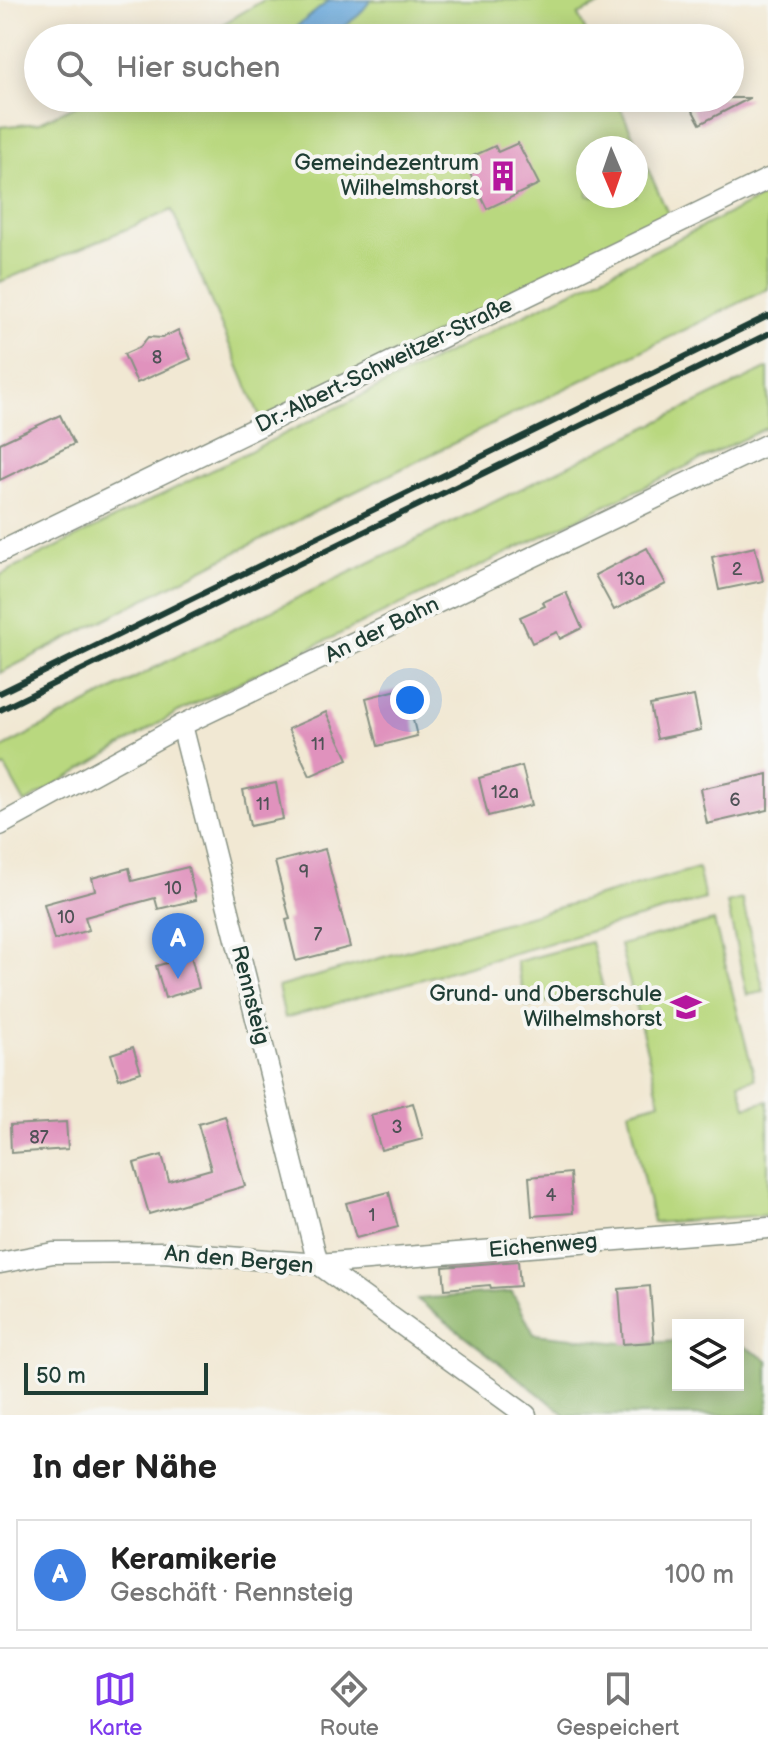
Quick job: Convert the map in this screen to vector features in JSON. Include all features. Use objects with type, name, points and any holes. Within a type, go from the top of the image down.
[{"type":"street","name":"Dr.-Albert-Schweitzer-Straße","points":[[0,552],[768,179]]},
{"type":"street","name":"An der Bahn","points":[[0,825],[182,725],[768,444]]},
{"type":"street","name":"Rennsteig","points":[[182,725],[318,1264]]},
{"type":"street","name":"Eichenweg","points":[[318,1264],[768,1228]]},
{"type":"street","name":"An den Bergen","points":[[0,1263],[53,1253],[163,1252],[318,1264],[526,1415]]},
{"type":"green space","points":[[264,0],[611,0],[578,15],[582,24],[223,24]]},
{"type":"green space","points":[[62,112],[622,112],[633,136],[576,136],[576,208],[648,208],[648,169],[670,218],[261,419],[172,210],[0,282],[0,127],[38,123]]},
{"type":"green space","points":[[768,194],[768,289],[330,504],[0,673],[0,575]]},
{"type":"green space","points":[[768,368],[768,427],[178,712],[25,803],[5,767],[0,769],[0,749],[160,665]]},
{"type":"green space","points":[[698,868],[705,899],[285,1018],[278,987]]},
{"type":"green space","points":[[742,899],[764,992],[747,995],[727,903]]},
{"type":"green space","points":[[714,921],[755,1079],[739,1083],[746,1107],[768,1101],[768,1215],[653,1223],[629,1111],[660,1102],[620,945]]},
{"type":"green space","points":[[591,942],[603,988],[527,1007],[516,962]]},
{"type":"green space","points":[[512,1292],[534,1334],[631,1344],[672,1341],[672,1391],[744,1391],[744,1346],[768,1360],[768,1415],[566,1415],[417,1299]]},
{"type":"water","points":[[330,0],[371,0],[347,24],[300,24]]},
{"type":"building","points":[[694,112],[723,112],[700,124]]},
{"type":"building","name":"Gemeindezentrum Wilhelmshorst","points":[[518,143],[539,184],[487,209],[467,167],[476,162],[473,156],[495,146],[498,152]]},
{"type":"building","points":[[178,330],[191,359],[137,383],[124,354],[140,347],[148,337],[162,338]]},
{"type":"building","points":[[60,415],[74,444],[0,480],[0,443]]},
{"type":"building","points":[[755,547],[763,581],[719,590],[712,557]]},
{"type":"building","points":[[647,548],[666,584],[614,610],[595,575]]},
{"type":"building","points":[[566,592],[582,628],[560,639],[557,632],[532,643],[520,617]]},
{"type":"building","points":[[405,688],[417,736],[378,746],[366,698]]},
{"type":"building","points":[[694,696],[701,730],[657,739],[650,705]]},
{"type":"building","points":[[326,712],[348,759],[310,776],[288,729]]},
{"type":"building","points":[[522,766],[532,805],[488,816],[479,778]]},
{"type":"building","points":[[768,774],[768,810],[707,824],[700,789]]},
{"type":"building","points":[[276,783],[283,819],[250,826],[243,790]]},
{"type":"building","points":[[325,849],[350,947],[296,961],[286,920],[290,919],[275,862]]},
{"type":"building","points":[[188,867],[196,900],[158,909],[155,898],[85,917],[89,930],[54,940],[44,904],[95,890],[92,878],[129,868],[132,881]]},
{"type":"building","points":[[191,956],[199,988],[165,998],[156,966]]},
{"type":"building","points":[[133,1047],[141,1072],[119,1079],[111,1054]]},
{"type":"building","points":[[413,1103],[423,1139],[381,1150],[371,1115]]},
{"type":"building","points":[[225,1116],[245,1186],[149,1214],[134,1163],[162,1155],[169,1181],[211,1169],[198,1124]]},
{"type":"building","points":[[66,1122],[68,1149],[11,1153],[10,1125]]},
{"type":"building","points":[[570,1173],[573,1213],[532,1216],[529,1177]]},
{"type":"building","points":[[389,1192],[398,1227],[356,1238],[346,1203]]},
{"type":"building","points":[[518,1261],[520,1286],[445,1289],[443,1267]]},
{"type":"building","points":[[650,1286],[654,1342],[623,1344],[619,1289]]},
{"type":"railway","points":[[0,693],[768,316]]},
{"type":"railway","points":[[0,710],[768,334]]},
{"type":"place","name":"Gemeindezentrum Wilhelmshorst","points":[[503,176]]},
{"type":"place","name":"Keramikerie","points":[[178,979]]},
{"type":"place","name":"Grund- und Oberschule Wilhelmshorst","points":[[686,1007]]}]
